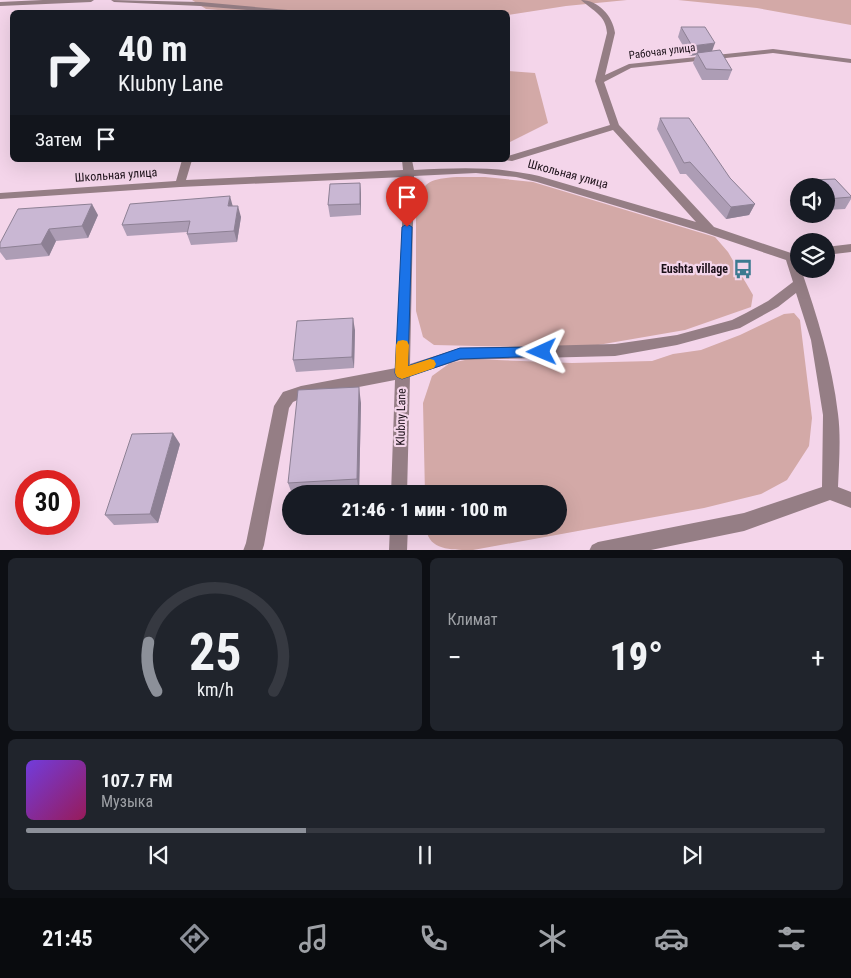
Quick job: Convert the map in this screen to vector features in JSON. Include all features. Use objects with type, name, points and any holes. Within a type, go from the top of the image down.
[{"type":"street","points":[[0,4],[90,0]]},
{"type":"street","points":[[114,0],[198,2],[270,10]]},
{"type":"street","points":[[584,0],[606,15],[611,24],[611,33],[599,81],[614,126],[710,230]]},
{"type":"street","name":"Рабочая улица","points":[[599,81],[629,66],[773,51],[851,60]]},
{"type":"street","points":[[510,159],[614,126]]},
{"type":"street","points":[[180,184],[186,162]]},
{"type":"street","points":[[476,170],[500,162]]},
{"type":"street","name":"Школьная улица","points":[[0,196],[408,166],[476,170],[516,174],[539,179],[790,254]]},
{"type":"street","name":"Klubny Lane","points":[[399,485],[408,166]]},
{"type":"street","points":[[835,250],[851,248]]},
{"type":"street","points":[[799,278],[818,340],[830,415],[830,492]]},
{"type":"street","points":[[252,550],[255,545],[261,518],[282,406],[288,397],[338,384],[402,373],[460,354],[615,350],[677,340],[735,324],[751,317],[773,304],[800,283]]},
{"type":"street","points":[[598,550],[744,522],[830,492],[851,500]]},
{"type":"street","points":[[398,550],[399,535]]},
{"type":"shaded area","points":[[192,0],[627,0],[566,6],[510,15],[510,10],[206,9]]},
{"type":"shaded area","points":[[678,0],[851,0],[851,25],[757,8]]},
{"type":"shaded area","points":[[510,71],[535,73],[548,123],[510,142]]},
{"type":"shaded area","points":[[457,177],[485,177],[533,182],[715,237],[728,252],[753,295],[751,307],[685,330],[598,345],[560,348],[434,345],[423,337],[416,311],[416,206],[422,191],[429,182]]},
{"type":"shaded area","points":[[794,313],[800,320],[812,418],[809,446],[787,480],[761,494],[704,508],[567,533],[567,485],[425,485],[423,403],[432,376],[450,363],[470,359],[572,363],[652,361],[673,354],[701,350],[740,335],[784,314]]},
{"type":"shaded area","points":[[428,535],[556,535],[473,550],[449,549],[436,545]]},
{"type":"building","points":[[681,27],[705,27],[715,43],[692,46]]},
{"type":"building","points":[[720,50],[732,70],[706,69],[697,53]]},
{"type":"building","points":[[660,118],[689,118],[730,178],[755,204],[731,207],[690,162],[684,163]]},
{"type":"building","points":[[835,179],[851,196],[835,198]]},
{"type":"building","points":[[360,183],[360,204],[328,205],[330,184]]},
{"type":"building","points":[[230,196],[228,206],[238,206],[234,231],[187,234],[190,221],[122,225],[130,204]]},
{"type":"building","points":[[92,204],[82,226],[49,229],[41,244],[0,248],[0,243],[18,209]]},
{"type":"building","points":[[353,318],[352,357],[293,360],[297,321]]},
{"type":"building","points":[[359,387],[357,479],[288,483],[298,390]]},
{"type":"building","points":[[173,433],[150,514],[105,515],[132,434]]},
{"type":"slow traffic","points":[[403,345],[402,373],[430,364]]},
{"type":"place","name":"Eushta village","points":[[743,269]]},
{"type":"route","points":[[407,227],[402,373],[460,354],[542,352]]}]
